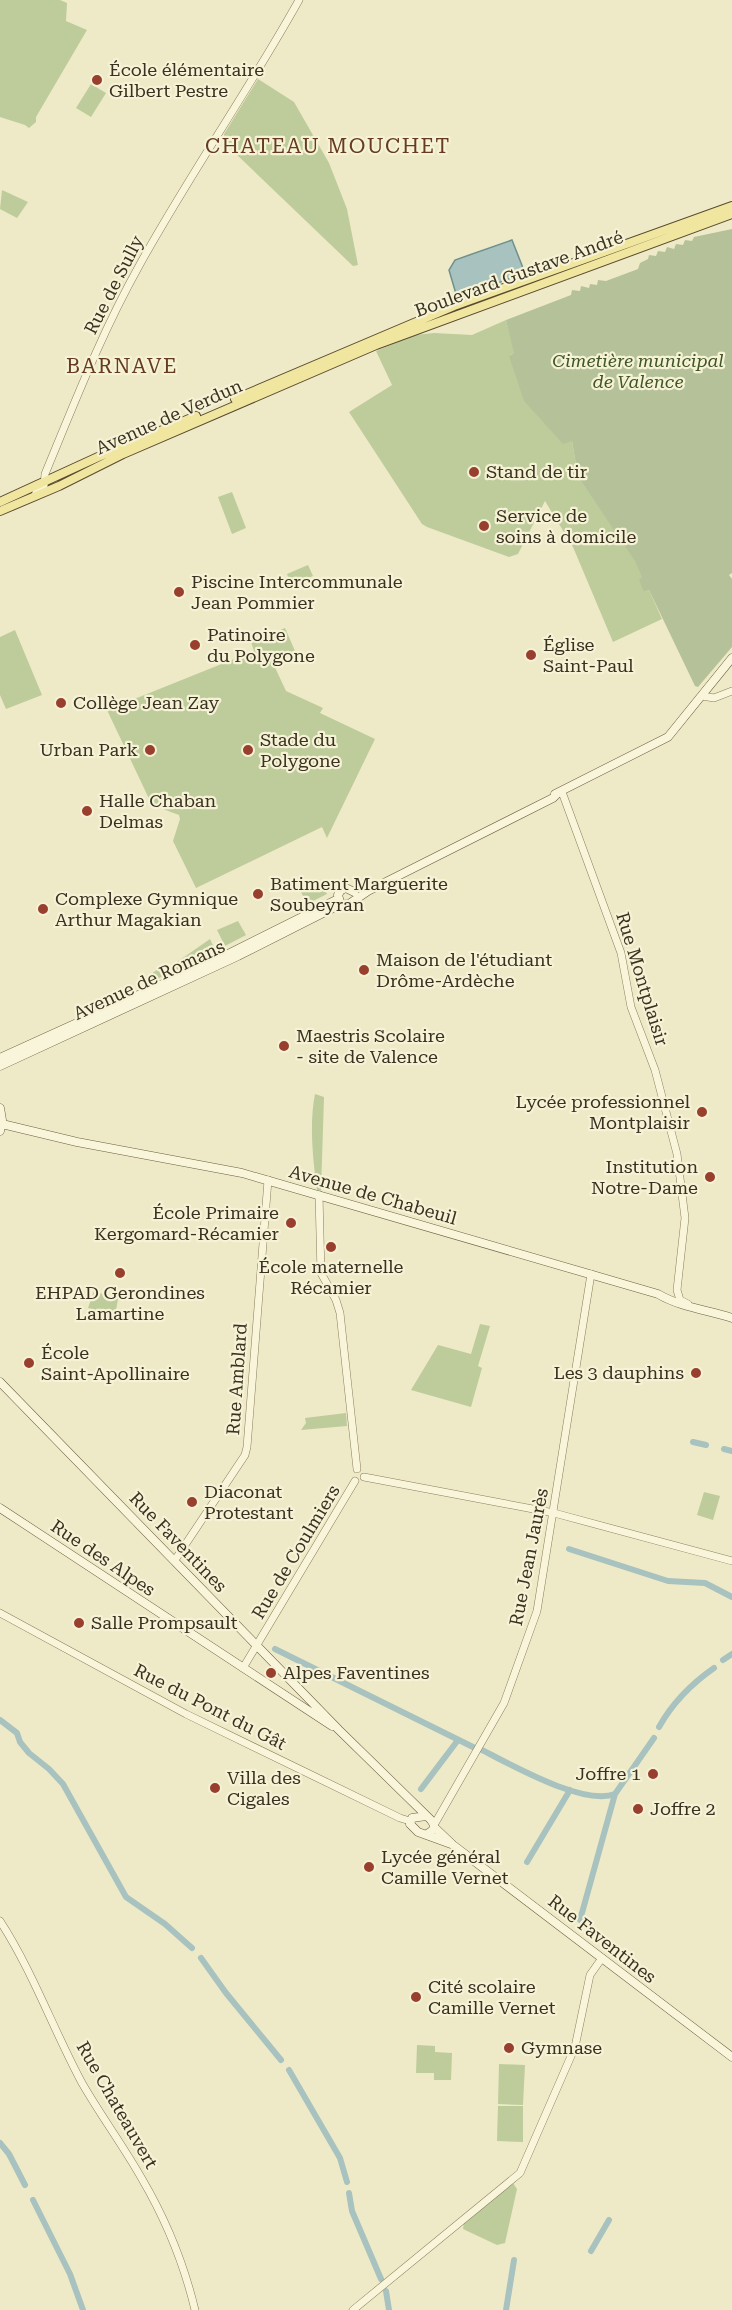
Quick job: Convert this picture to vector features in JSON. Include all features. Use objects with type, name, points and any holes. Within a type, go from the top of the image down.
[{"type":"main road","name":"Boulevard Gustave André","points":[[329,360],[464,302],[732,206]]},
{"type":"main road","name":"Boulevard Gustave André","points":[[320,371],[376,345],[432,323],[732,214]]},
{"type":"main road","name":"Avenue de Verdun","points":[[0,502],[98,457],[329,360]]},
{"type":"main road","name":"Avenue de Verdun","points":[[0,511],[216,414],[320,371]]},
{"type":"main road","points":[[354,896],[350,889],[342,889],[339,892],[340,901],[349,904],[354,896],[515,816],[544,798],[662,741],[672,732],[732,658]]},
{"type":"main road","name":"Avenue de Romans","points":[[0,1058],[83,1022],[340,901]]},
{"type":"main road","name":"Avenue de Romans","points":[[0,1066],[238,956],[340,901]]},
{"type":"main road","points":[[0,1108],[1,1126]]},
{"type":"main road","name":"Avenue de Chabeuil","points":[[1,1126],[225,1169],[268,1180],[591,1274],[657,1294],[671,1302],[694,1306],[732,1318]]},
{"type":"main road","name":"Rue Faventines","points":[[0,1382],[453,1845],[732,2057]]},
{"type":"main road","name":"Rue des Alpes","points":[[0,1508],[339,1730]]},
{"type":"main road","points":[[310,1712],[315,1711],[317,1706]]},
{"type":"main road","points":[[410,1801],[411,1820],[426,1816]]},
{"type":"main road","name":"Rue Faventines","points":[[411,1820],[415,1830],[453,1845]]},
{"type":"main road","points":[[427,1834],[432,1832],[434,1826]]},
{"type":"street","name":"Rue de Sully","points":[[45,482],[45,474],[87,372],[142,259],[212,142],[270,52],[299,0]]},
{"type":"street","name":"Avenue de Verdun","points":[[32,497],[42,489],[45,482]]},
{"type":"street","points":[[702,696],[708,699],[732,691]]},
{"type":"street","name":"Rue Montplaisir","points":[[560,792],[621,953],[631,1007],[655,1070],[677,1154],[685,1218],[677,1287]]},
{"type":"street","name":"Rue Amblard","points":[[175,1560],[245,1455],[247,1447],[268,1180]]},
{"type":"street","points":[[319,1195],[321,1273],[336,1300],[340,1313],[357,1469]]},
{"type":"street","name":"Rue Jean Jaurès","points":[[434,1826],[508,1694],[537,1611],[591,1274]]},
{"type":"street","points":[[657,1294],[669,1293],[677,1287],[680,1300],[694,1306]]},
{"type":"street","points":[[357,1469],[362,1471],[364,1477]]},
{"type":"street","points":[[357,1469],[351,1475],[355,1482],[360,1482],[364,1477]]},
{"type":"street","points":[[364,1477],[554,1513],[732,1561]]},
{"type":"street","name":"Rue de Coulmiers","points":[[243,1668],[355,1482]]},
{"type":"street","name":"Rue du Pont du Gât","points":[[0,1613],[186,1714],[400,1818],[411,1820]]},
{"type":"street","name":"Rue Chateauvert","points":[[0,1920],[26,1964],[83,2084],[144,2181],[183,2267],[195,2310]]},
{"type":"street","points":[[353,2310],[520,2173],[575,2047],[590,1975],[602,1958]]},
{"type":"green space","points":[[0,0],[60,0],[67,3],[66,21],[87,30],[36,117],[36,122],[29,128],[0,117]]},
{"type":"green space","points":[[258,79],[294,102],[329,163],[347,209],[358,265],[353,266],[224,140],[224,134]]},
{"type":"green space","points":[[91,84],[106,93],[91,117],[76,108]]},
{"type":"green space","points":[[2,190],[28,202],[17,218],[0,209]]},
{"type":"green space","name":"Cimetière municipal de Valence","points":[[732,229],[732,573],[729,575],[732,579],[732,647],[698,687],[695,686],[649,590],[644,592],[639,580],[642,577],[635,561],[578,477],[572,441],[563,444],[524,401],[509,356],[514,353],[506,320],[571,295],[572,290],[580,291],[581,286],[589,288],[590,284],[597,285],[598,280],[606,281],[638,269],[640,263],[648,259],[649,255],[656,256],[658,251],[665,252],[667,247],[674,249],[676,244],[683,245],[685,240],[692,241],[694,237]]},
{"type":"green space","points":[[506,320],[515,353],[510,355],[572,441],[578,477],[636,561],[643,577],[644,592],[649,590],[662,619],[613,642],[573,547],[545,501],[518,554],[509,557],[427,527],[422,524],[349,412],[392,385],[376,351],[415,335],[434,333],[472,335]]},
{"type":"green space","points":[[232,492],[246,528],[232,534],[218,497]]},
{"type":"green space","points":[[308,565],[313,576],[291,585],[287,574]]},
{"type":"green space","name":"Stade du Polygone","points":[[285,628],[295,651],[272,661],[286,691],[323,708],[320,713],[375,739],[327,838],[322,827],[196,888],[173,841],[180,819],[179,815],[152,805],[107,710],[254,651],[251,642]]},
{"type":"green space","points":[[15,630],[42,695],[6,709],[0,695],[0,637]]},
{"type":"green space","points":[[318,879],[327,894],[307,904],[299,888]]},
{"type":"green space","points":[[238,921],[246,935],[225,946],[217,930]]},
{"type":"green space","points":[[210,939],[216,952],[146,984],[144,979],[161,967],[164,971]]},
{"type":"green space","points":[[315,1094],[324,1097],[321,1191],[317,1190],[312,1142]]},
{"type":"green space","points":[[94,1291],[118,1299],[115,1316],[88,1308]]},
{"type":"green space","points":[[480,1324],[490,1326],[478,1366],[482,1368],[471,1407],[411,1390],[438,1345],[471,1354]]},
{"type":"green space","points":[[346,1413],[347,1426],[301,1430],[306,1423],[305,1418]]},
{"type":"green space","points":[[704,1492],[720,1496],[713,1520],[697,1515]]},
{"type":"green space","points":[[417,2045],[435,2046],[435,2052],[452,2053],[451,2080],[434,2080],[434,2073],[416,2073]]},
{"type":"green space","points":[[499,2064],[525,2065],[523,2105],[498,2104]]},
{"type":"green space","points":[[498,2106],[523,2106],[523,2142],[497,2141]]},
{"type":"green space","points":[[513,2183],[517,2189],[505,2243],[497,2245],[463,2229],[464,2223]]},
{"type":"water","points":[[512,240],[525,273],[463,296],[456,294],[449,270],[455,260]]},
{"type":"waterway","points":[[693,1442],[706,1445]]},
{"type":"waterway","points":[[724,1449],[732,1451]]},
{"type":"waterway","points":[[569,1549],[668,1581],[705,1583],[732,1597]]},
{"type":"waterway","points":[[275,1649],[473,1747]]},
{"type":"waterway","points":[[723,1660],[732,1654]]},
{"type":"waterway","points":[[659,1727],[683,1694],[714,1668]]},
{"type":"waterway","points":[[0,1720],[17,1733],[20,1742],[29,1753],[63,1784],[126,1897],[165,1924],[192,1948]]},
{"type":"waterway","points":[[482,1750],[548,1782],[585,1794],[601,1796],[615,1794],[654,1738]]},
{"type":"waterway","points":[[421,1789],[458,1740]]},
{"type":"waterway","points":[[527,1862],[570,1790]]},
{"type":"waterway","points":[[580,1920],[615,1794]]},
{"type":"waterway","points":[[201,1958],[226,1993],[281,2060]]},
{"type":"waterway","points":[[289,2070],[340,2158],[347,2182]]},
{"type":"waterway","points":[[0,2143],[9,2154],[25,2185]]},
{"type":"waterway","points":[[349,2193],[352,2211],[381,2279]]},
{"type":"waterway","points":[[33,2200],[70,2274],[83,2310]]},
{"type":"waterway","points":[[591,2251],[609,2220]]},
{"type":"waterway","points":[[506,2310],[514,2260]]},
{"type":"waterway","points":[[386,2291],[389,2310]]},
{"type":"place","name":"École élémentaire Gilbert Pestre","points":[[97,80]]},
{"type":"place","name":"Stand de tir","points":[[474,472]]},
{"type":"place","name":"Service de soins à domicile","points":[[484,526]]},
{"type":"place","name":"Piscine Intercommunale Jean Pommier","points":[[179,592]]},
{"type":"place","name":"Patinoire du Polygone","points":[[195,645]]},
{"type":"place","name":"Église Saint-Paul","points":[[531,655]]},
{"type":"place","name":"Collège Jean Zay","points":[[61,703]]},
{"type":"place","name":"Urban Park","points":[[150,750]]},
{"type":"place","name":"Stade du Polygone","points":[[248,750]]},
{"type":"place","name":"Halle Chaban Delmas","points":[[87,811]]},
{"type":"place","name":"Batiment Marguerite Soubeyran","points":[[258,894]]},
{"type":"place","name":"Complexe Gymnique Arthur Magakian","points":[[43,909]]},
{"type":"place","name":"Maison de l'étudiant Drôme-Ardèche","points":[[364,970]]},
{"type":"place","name":"Maestris Scolaire - site de Valence","points":[[284,1046]]},
{"type":"place","name":"Lycée professionnel Montplaisir","points":[[702,1112]]},
{"type":"place","name":"Institution Notre-Dame","points":[[710,1177]]},
{"type":"place","name":"École Primaire Kergomard-Récamier","points":[[291,1223]]},
{"type":"place","name":"École maternelle Récamier","points":[[331,1247]]},
{"type":"place","name":"EHPAD Gerondines Lamartine","points":[[120,1273]]},
{"type":"place","name":"École Saint-Apollinaire","points":[[29,1363]]},
{"type":"place","name":"Les 3 dauphins","points":[[696,1373]]},
{"type":"place","name":"Diaconat Protestant","points":[[192,1502]]},
{"type":"place","name":"Salle Prompsault","points":[[79,1623]]},
{"type":"place","name":"Alpes Faventines","points":[[271,1673]]},
{"type":"place","name":"Joffre 1","points":[[653,1774]]},
{"type":"place","name":"Villa des Cigales","points":[[215,1788]]},
{"type":"place","name":"Joffre 2","points":[[638,1809]]},
{"type":"place","name":"Lycée général Camille Vernet","points":[[369,1867]]},
{"type":"place","name":"Cité scolaire Camille Vernet","points":[[416,1997]]},
{"type":"place","name":"Gymnase","points":[[509,2048]]},
{"type":"district","name":"CHATEAU MOUCHET","points":[[328,146]]},
{"type":"district","name":"BARNAVE","points":[[122,366]]}]
